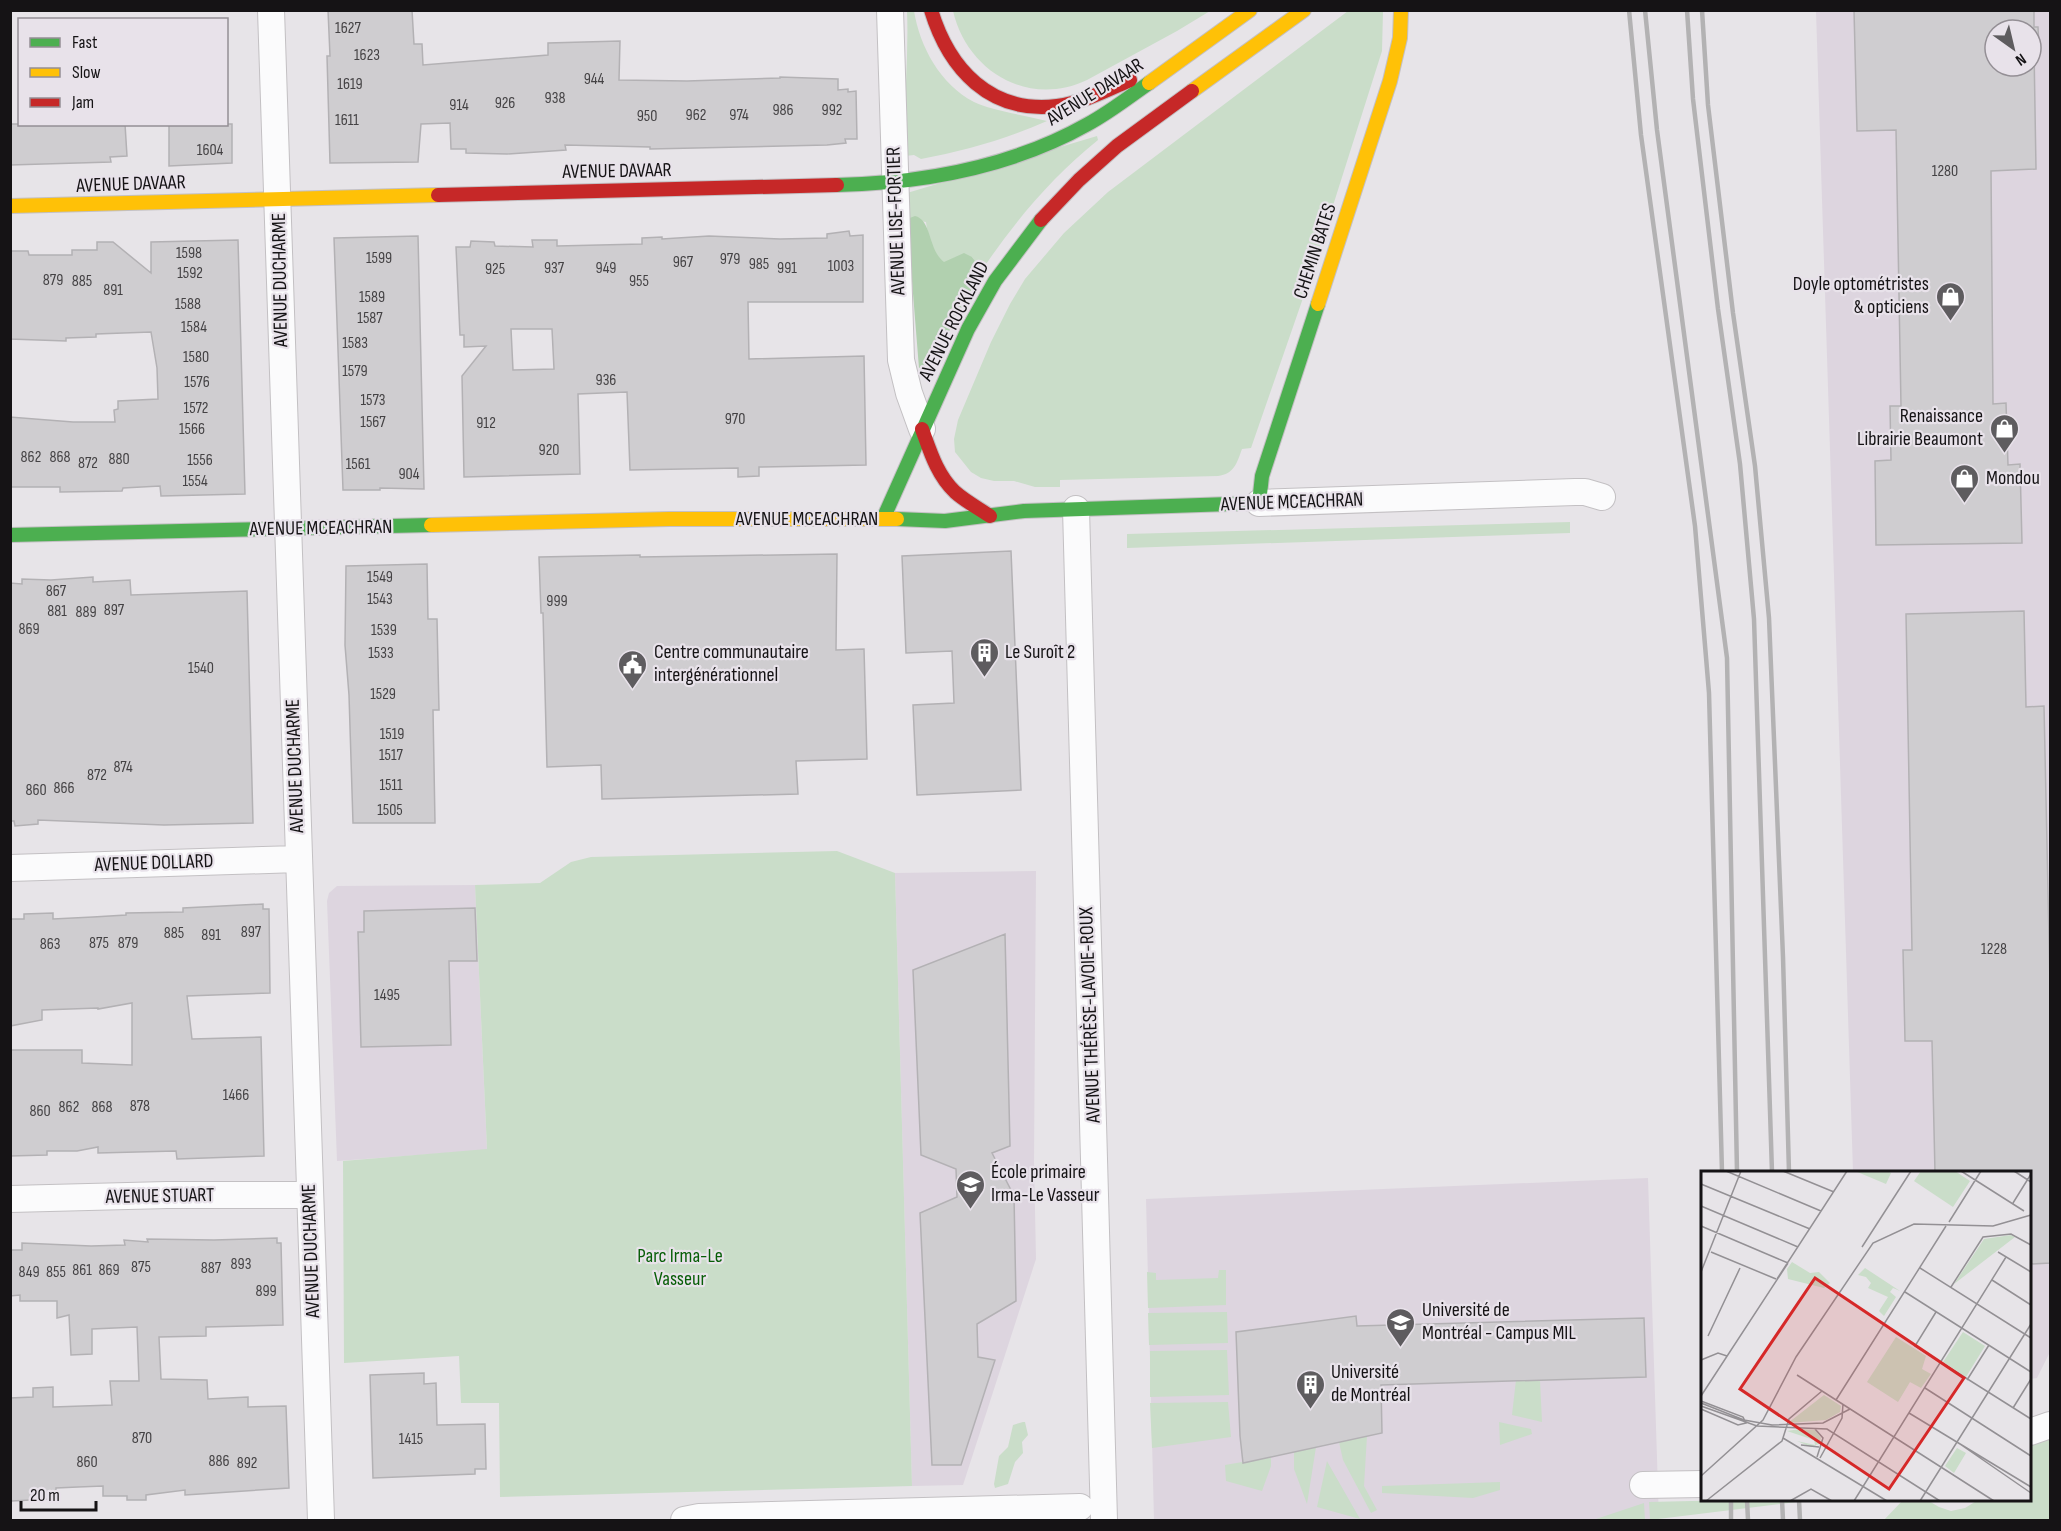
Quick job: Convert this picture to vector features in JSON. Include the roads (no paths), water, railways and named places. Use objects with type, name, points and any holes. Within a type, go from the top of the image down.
[{"type":"street","name":"AVENUE DUCHARME","points":[[271,10],[321,1521]]},
{"type":"street","name":"AVENUE LISE-FORTIER","points":[[890,10],[901,360],[909,393],[922,429]]},
{"type":"street","points":[[931,10],[936,30],[944,46],[968,79],[1000,99],[1028,106],[1057,106],[1132,80],[1192,51],[1250,10]]},
{"type":"street","name":"AVENUE ROCKLAND","points":[[883,519],[975,314],[994,281],[1028,234],[1054,204],[1091,168],[1132,135],[1304,10]]},
{"type":"street","name":"CHEMIN BATES","points":[[1260,503],[1262,476],[1390,81],[1400,38],[1401,10]]},
{"type":"street","name":"AVENUE DAVAAR","points":[[10,206],[895,183],[973,170],[1044,146],[1078,130],[1104,114],[1192,51]]},
{"type":"street","points":[[922,429],[934,460],[948,484],[959,495],[990,516]]},
{"type":"street","name":"AVENUE MCEACHRAN","points":[[10,535],[669,519],[936,521],[1024,511],[1076,509],[1575,492],[1585,492],[1602,497]]},
{"type":"street","name":"AVENUE THÉRÈSE-LAVOIE-ROUX","points":[[1076,509],[1104,1521]]},
{"type":"street","name":"AVENUE DOLLARD","points":[[10,868],[298,859]]},
{"type":"street","name":"AVENUE STUART","points":[[10,1199],[167,1195],[310,1195]]},
{"type":"street","points":[[2031,1432],[2050,1425]]},
{"type":"street","points":[[1643,1485],[1701,1485]]},
{"type":"street","points":[[684,1521],[699,1517],[1080,1507]]},
{"type":"railway","points":[[1629,10],[1641,135],[1695,526],[1709,693],[1722,1171]]},
{"type":"railway","points":[[1645,10],[1657,130],[1727,658],[1737,1171]]},
{"type":"railway","points":[[1687,10],[1693,99],[1718,309],[1740,464],[1754,619],[1772,1171]]},
{"type":"railway","points":[[1702,10],[1708,105],[1733,313],[1755,466],[1769,618],[1789,1171]]},
{"type":"railway","points":[[1731,1501],[1731,1520]]},
{"type":"railway","points":[[1747,1501],[1748,1520]]},
{"type":"railway","points":[[1782,1501],[1783,1520]]},
{"type":"railway","points":[[1799,1501],[1800,1520]]},
{"type":"place","name":"Doyle optométristes & opticiens","points":[[1950,322]]},
{"type":"place","name":"Renaissance Librairie Beaumont","points":[[2004,454]]},
{"type":"place","name":"Mondou","points":[[1965,504]]},
{"type":"place","name":"Le Suroît 2","points":[[984,678]]},
{"type":"place","name":"Centre communautaire intergénérationnel","points":[[633,690]]},
{"type":"place","name":"École primaire Irma-Le Vasseur","points":[[970,1210]]},
{"type":"place","name":"Université de Montréal - Campus MIL","points":[[1401,1348]]},
{"type":"place","name":"Université de Montréal","points":[[1310,1410]]},
{"type":"park label","name":"Parc Irma-Le Vasseur","points":[[680,1268]]}]
